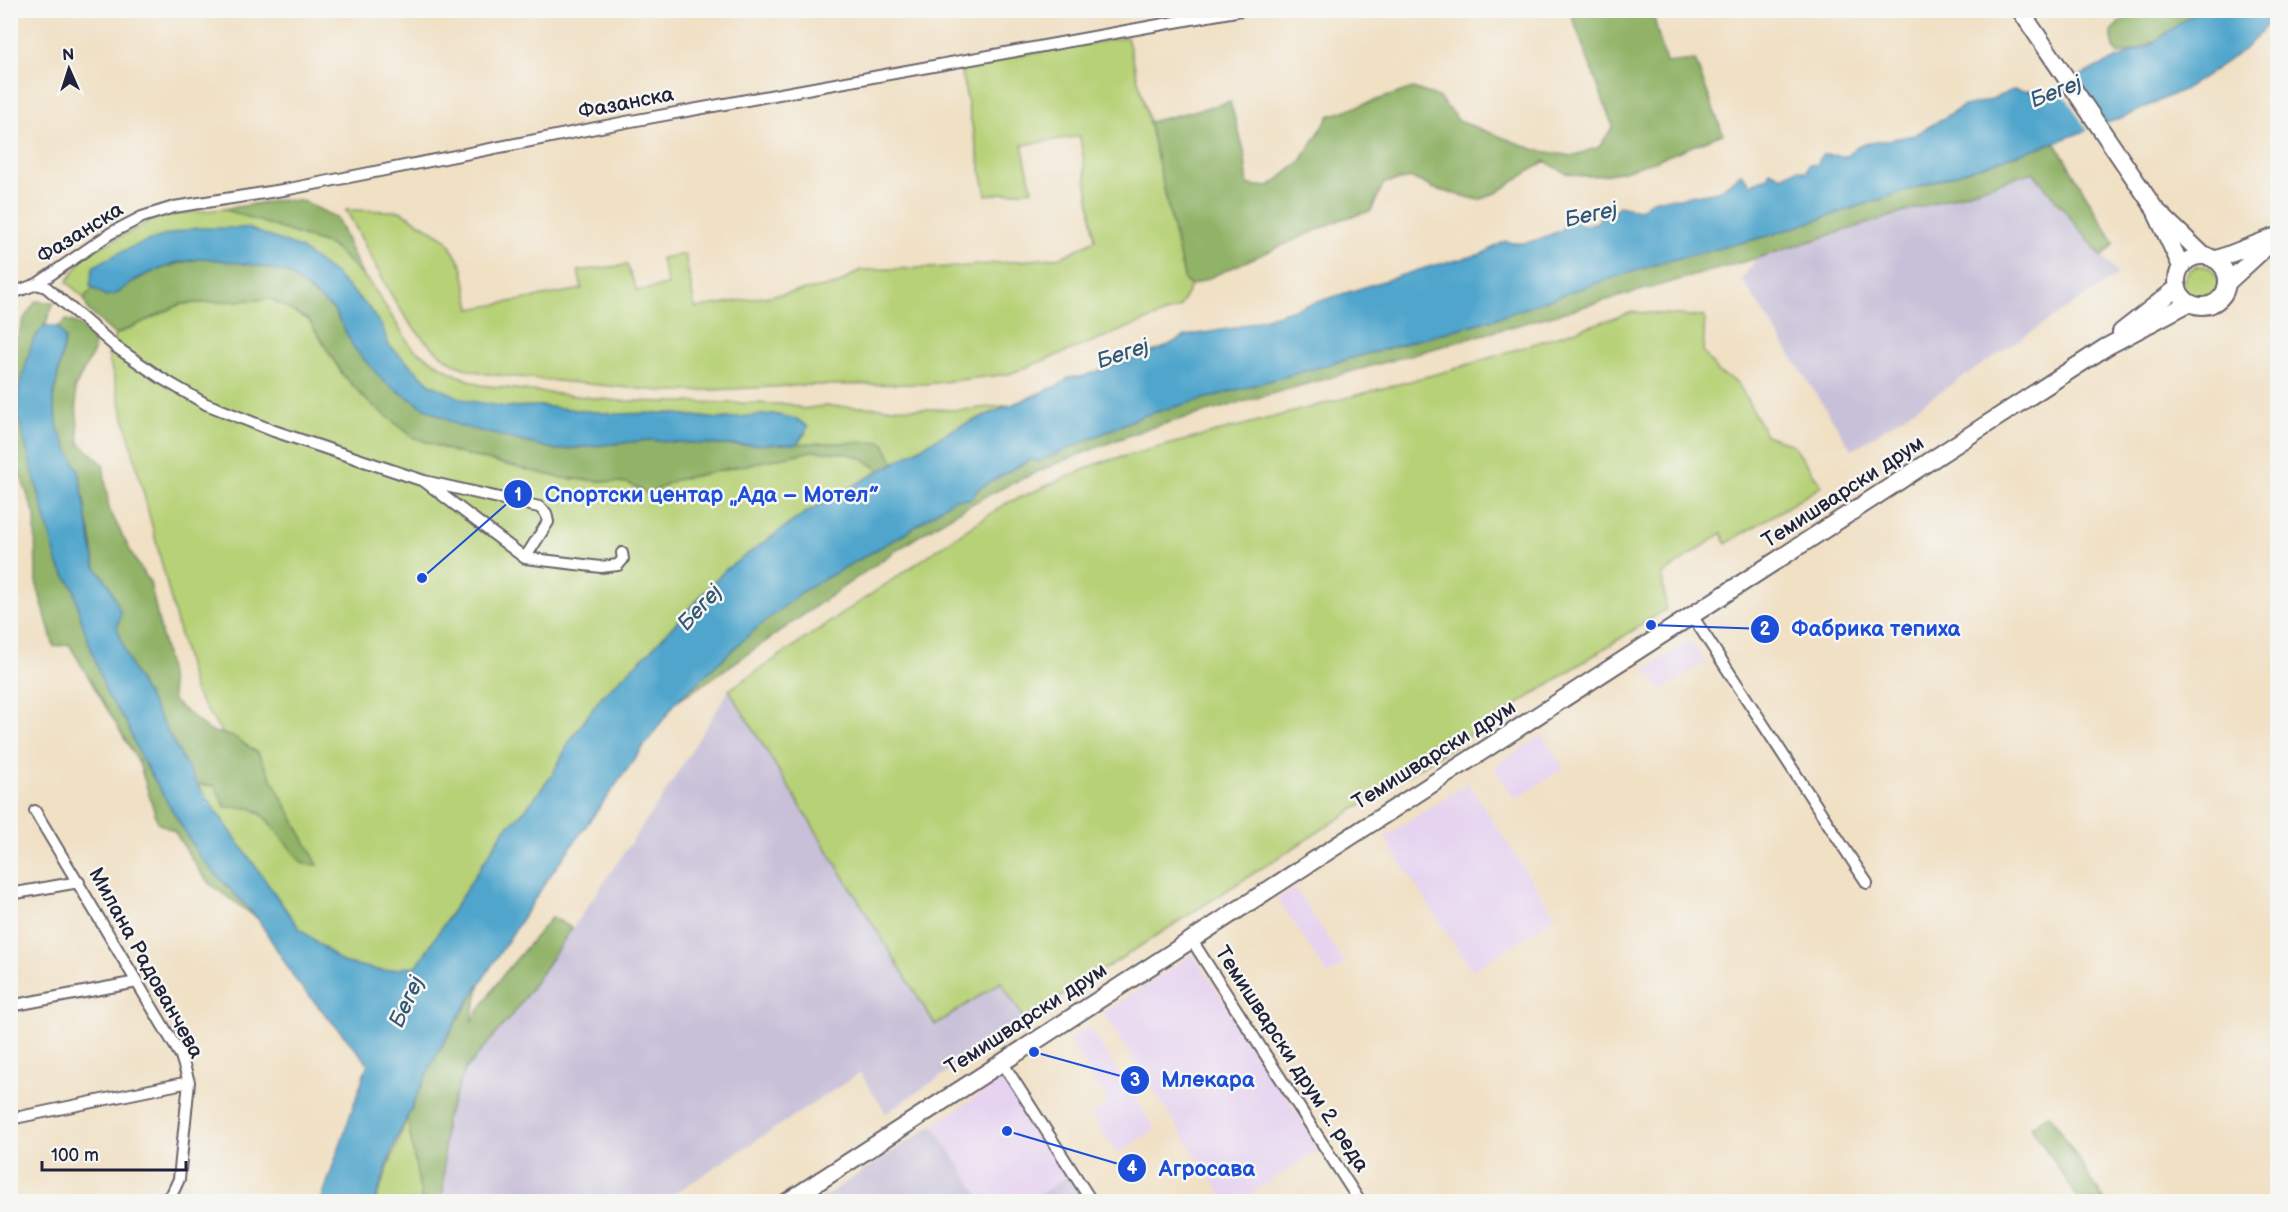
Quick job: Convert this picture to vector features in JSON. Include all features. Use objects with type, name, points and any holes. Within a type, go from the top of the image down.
[{"type":"main road","points":[[2020,10],[2044,42],[2155,209],[2181,266]]},
{"type":"main road","points":[[2155,209],[2209,258],[2224,270],[2227,283],[2224,293],[2209,306],[2199,307],[2189,303],[2177,288],[2181,266],[2188,260],[2209,258],[2277,236]]},
{"type":"main road","points":[[2227,283],[2277,236]]},
{"type":"main road","name":"Темишварски друм","points":[[2106,347],[2142,314],[2177,288]]},
{"type":"main road","name":"Темишварски друм","points":[[786,1202],[1693,617],[2106,347],[2189,303]]},
{"type":"street","name":"Фазанска","points":[[10,294],[37,284],[111,233],[142,217],[174,207],[289,189],[626,122],[1241,10]]},
{"type":"street","points":[[37,284],[46,287],[116,346],[161,378],[206,404],[274,431],[424,481],[544,509],[548,522],[525,558]]},
{"type":"street","points":[[424,481],[525,558],[601,567],[618,565],[623,559],[622,553]]},
{"type":"street","points":[[1693,617],[1868,884]]},
{"type":"street","name":"Милана Радованчева","points":[[34,811],[79,882],[181,1056],[189,1082],[179,1179],[172,1194],[162,1202]]},
{"type":"street","points":[[10,894],[79,882]]},
{"type":"street","name":"Темишварски друм 2. реда","points":[[1191,939],[1360,1202]]},
{"type":"street","points":[[10,1006],[137,982]]},
{"type":"street","points":[[1002,1062],[1092,1202]]},
{"type":"street","points":[[10,1119],[189,1082]]},
{"type":"shaded area","points":[[2033,172],[2118,275],[1852,450],[1742,279],[1757,258]]},
{"type":"shaded area","points":[[1690,640],[1705,662],[1661,691],[1646,669]]},
{"type":"shaded area","points":[[729,690],[935,1024],[1001,982],[1025,1020],[886,1113],[860,1073],[663,1201],[443,1202],[445,1122],[465,1070],[517,1009],[663,796]]},
{"type":"shaded area","points":[[1542,735],[1564,768],[1515,800],[1494,767]]},
{"type":"shaded area","points":[[1468,783],[1556,917],[1472,971],[1384,837]]},
{"type":"shaded area","points":[[1295,888],[1345,964],[1328,975],[1278,899]]},
{"type":"shaded area","points":[[1193,954],[1320,1149],[1240,1201],[1226,1201],[1103,1013]]},
{"type":"shaded area","points":[[1089,1027],[1155,1129],[1117,1154],[1091,1115],[1109,1103],[1068,1040]]},
{"type":"shaded area","points":[[1007,1077],[1070,1174],[1029,1201],[983,1201],[933,1125]]},
{"type":"shaded area","points":[[933,1125],[983,1201],[819,1200]]},
{"type":"shaded area","points":[[1070,1174],[1088,1202],[1029,1202]]},
{"type":"green space","points":[[1570,11],[1652,11],[1666,63],[1695,60],[1723,134],[1647,164],[1606,174],[1587,176],[1570,174],[1545,161],[1498,192],[1479,200],[1435,189],[1412,178],[1384,183],[1371,211],[1342,219],[1191,286],[1185,281],[1149,122],[1230,102],[1244,150],[1248,185],[1269,187],[1301,161],[1329,116],[1413,88],[1438,97],[1459,121],[1536,150],[1572,156],[1599,147],[1613,127]]},
{"type":"green space","points":[[2147,11],[2197,11],[2151,43],[2119,54],[2114,48],[2111,31],[2121,21]]},
{"type":"green space","points":[[1127,37],[1185,281],[1191,286],[1179,308],[1009,374],[926,384],[809,385],[671,392],[487,374],[457,365],[437,352],[420,335],[392,296],[346,210],[400,211],[446,239],[462,266],[471,309],[582,289],[578,271],[627,265],[637,291],[668,285],[661,258],[685,254],[695,308],[837,285],[860,270],[956,267],[1062,257],[1095,240],[1080,136],[1022,145],[1032,190],[986,195],[960,65]]},
{"type":"green space","points":[[2055,142],[2114,243],[2102,257],[2033,172],[1757,258],[1146,429],[1027,476],[959,511],[887,557],[676,702],[751,633],[803,591],[906,533],[954,499],[970,499],[979,488],[1032,459],[1038,462],[1142,416],[1497,318],[1599,282],[1667,261],[1768,236]]},
{"type":"green space","points":[[279,200],[303,201],[337,218],[362,275],[332,246],[224,209]]},
{"type":"green space","points":[[224,209],[332,246],[353,263],[375,290],[412,348],[450,372],[480,385],[620,401],[789,404],[803,409],[823,406],[962,410],[1009,405],[954,429],[894,463],[883,443],[797,444],[806,433],[773,414],[718,419],[668,413],[614,414],[541,406],[505,407],[465,401],[430,384],[388,344],[383,328],[368,307],[336,275],[300,248],[90,286],[93,288],[84,298],[67,282],[85,255],[160,216]]},
{"type":"green space","points":[[205,258],[260,266],[288,273],[334,310],[354,348],[557,450],[649,440],[720,445],[883,442],[894,463],[880,471],[864,459],[846,453],[812,451],[675,480],[649,494],[628,483],[561,478],[454,452],[413,437],[366,400],[343,375],[309,320],[271,299],[181,304],[115,335],[88,310],[84,298],[93,288],[106,296],[156,271]]},
{"type":"green space","points":[[2201,266],[2213,271],[2218,283],[2213,295],[2201,300],[2189,295],[2184,283],[2189,271]]},
{"type":"green space","points":[[271,299],[309,320],[343,375],[413,437],[454,452],[561,478],[628,483],[649,494],[671,481],[812,451],[846,453],[864,459],[880,471],[805,513],[725,570],[650,651],[601,697],[570,741],[552,775],[526,809],[505,829],[417,966],[383,971],[342,962],[299,928],[197,784],[215,786],[225,807],[251,808],[263,816],[317,865],[258,753],[222,733],[195,693],[108,355],[115,335],[181,304]]},
{"type":"green space","points":[[36,301],[54,303],[45,325],[33,340],[58,565],[74,588],[107,695],[126,722],[140,756],[200,857],[258,919],[211,885],[175,832],[158,823],[139,763],[69,644],[54,647],[36,582],[35,515],[11,450],[11,353],[25,317]]},
{"type":"green space","points":[[1633,312],[1705,317],[1703,352],[1719,373],[1738,383],[1766,435],[1793,445],[1822,486],[1726,544],[1722,533],[1662,575],[1666,609],[1025,1020],[1001,982],[935,1025],[729,690],[1005,504],[1099,463],[1448,371]]},
{"type":"green space","points":[[66,320],[76,323],[93,338],[94,351],[75,387],[79,443],[103,464],[109,509],[135,560],[150,582],[169,669],[173,701],[210,731],[234,737],[258,753],[318,865],[303,864],[263,815],[251,808],[225,807],[215,786],[197,784],[131,667],[117,627],[109,585],[95,566],[90,530],[67,447],[58,429],[53,399],[65,340],[58,327]]},
{"type":"green space","points":[[552,917],[572,928],[517,1009],[465,1070],[445,1122],[443,1201],[422,1201],[407,1118],[433,1061],[480,984],[471,1022],[503,975]]},
{"type":"green space","points":[[2049,1114],[2105,1201],[2080,1201],[2031,1127]]},
{"type":"green space","points":[[407,1118],[422,1201],[375,1202]]},
{"type":"water","name":"Бегеј","points":[[2197,11],[2277,11],[2277,14],[2245,49],[2187,88],[2126,116],[2055,142],[1768,236],[1667,261],[1497,318],[1142,416],[1038,462],[1031,459],[979,488],[970,499],[954,499],[906,533],[803,591],[751,633],[676,702],[549,877],[457,1019],[433,1061],[395,1143],[375,1201],[321,1201],[368,1063],[297,982],[258,919],[200,857],[140,756],[126,722],[107,695],[80,617],[74,588],[58,565],[18,417],[19,388],[33,340],[45,325],[58,327],[65,339],[53,399],[58,429],[79,471],[95,566],[109,585],[121,613],[117,627],[131,667],[197,784],[299,928],[342,962],[383,971],[417,966],[505,829],[526,809],[552,775],[570,741],[601,697],[650,651],[725,570],[805,513],[954,429],[1061,384],[1069,377],[1081,377],[1163,348],[1185,336],[1234,328],[1428,267],[1482,254],[1505,241],[1520,243],[1534,241],[1562,230],[1565,220],[1576,221],[1583,226],[1598,222],[1603,209],[1613,211],[1619,206],[1639,210],[1655,199],[1679,198],[1718,191],[1741,174],[1751,184],[1767,178],[1770,171],[1782,177],[1797,169],[1806,172],[1809,164],[1817,165],[1822,155],[1848,156],[1859,145],[1915,135],[1964,106],[1987,101],[2013,90],[2049,93],[2097,67],[2150,45]]},
{"type":"water","points":[[196,228],[248,228],[300,248],[336,275],[368,307],[383,328],[388,344],[430,384],[465,400],[505,407],[541,406],[614,414],[668,413],[718,419],[773,414],[797,419],[808,427],[797,444],[720,445],[649,440],[557,450],[460,426],[423,407],[384,382],[354,348],[334,310],[288,273],[260,266],[205,258],[175,263],[138,278],[116,294],[106,296],[90,286],[93,267],[105,260],[143,243]]},
{"type":"pier","points":[[2073,77],[2106,127],[2089,133],[2058,85]]},
{"type":"place","name":"Спортски центар „Ада – Мотел”","points":[[422,578]]},
{"type":"place","name":"Фабрика тепиха","points":[[1651,625]]},
{"type":"place","name":"Млекара","points":[[1034,1052]]},
{"type":"place","name":"Агросава","points":[[1007,1131]]}]
